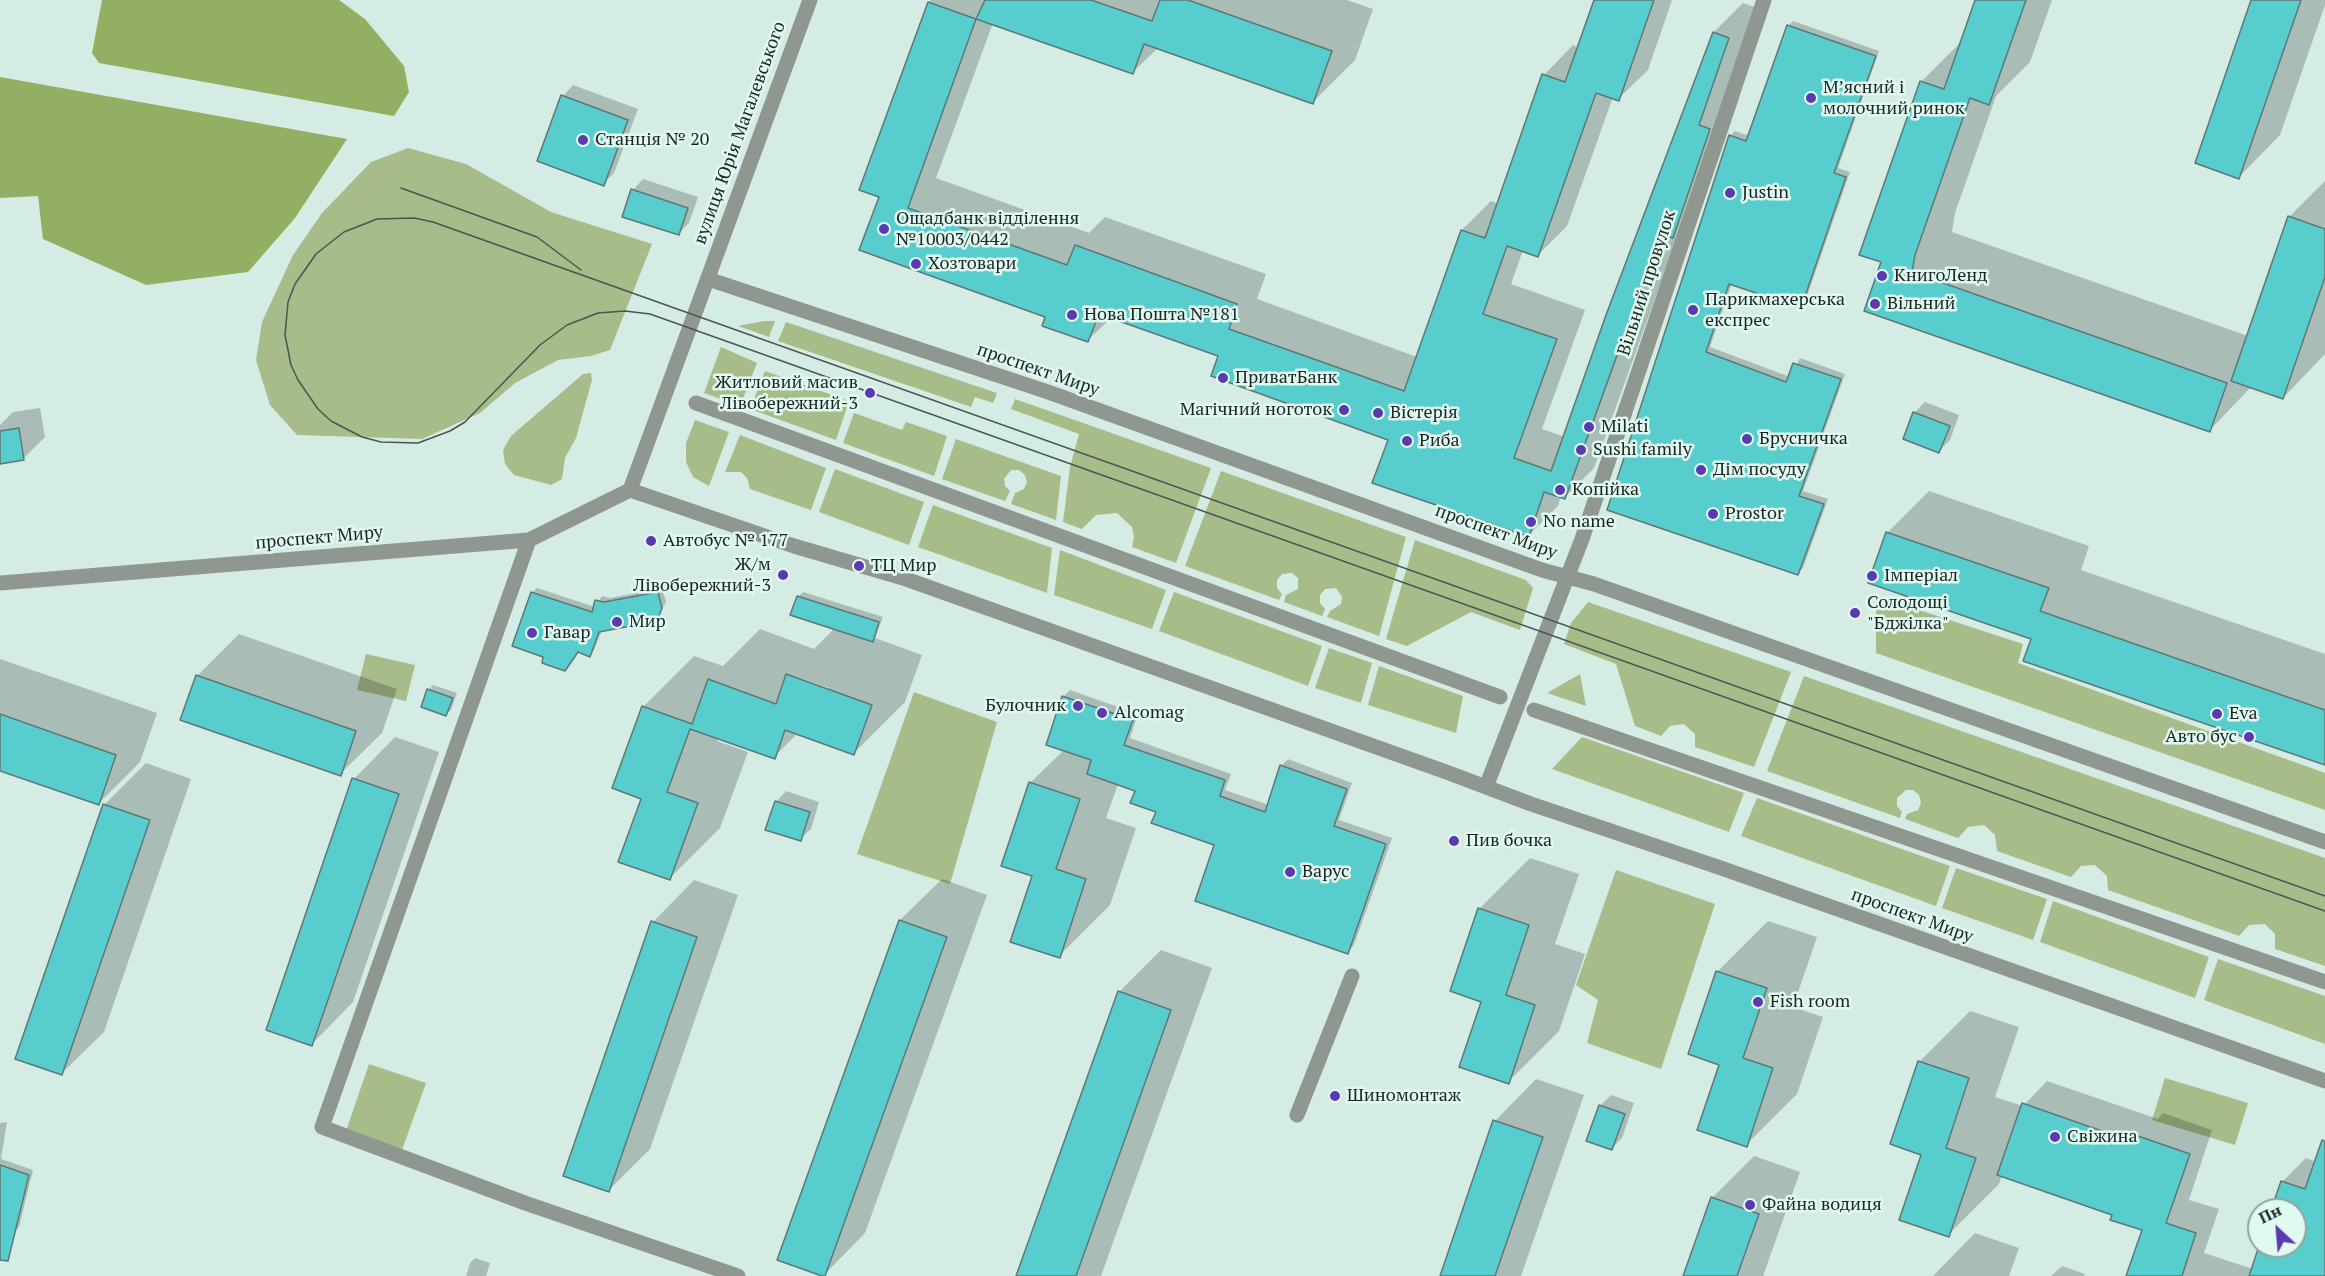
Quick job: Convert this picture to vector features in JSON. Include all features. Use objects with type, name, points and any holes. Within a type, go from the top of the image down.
[{"type":"street","name":"вулиця Юрія Магалевського","points":[[708,279],[810,0]]},
{"type":"street","name":"Вільний провулок","points":[[1566,577],[1582,539],[1764,0]]},
{"type":"street","points":[[630,490],[708,279]]},
{"type":"street","name":"проспект Миру","points":[[708,279],[1059,396],[1566,577],[1594,584],[2325,842]]},
{"type":"street","points":[[696,403],[1500,697]]},
{"type":"street","name":"проспект Миру","points":[[0,583],[529,540],[630,490],[795,546],[903,578],[1486,787],[2325,1081]]},
{"type":"street","points":[[529,540],[322,1127],[525,1203],[738,1276]]},
{"type":"street","name":"проспект Миру","points":[[1486,787],[1566,577]]},
{"type":"street","points":[[1534,710],[2325,982]]},
{"type":"street","points":[[1297,1115],[1352,976]]},
{"type":"green space","points":[[102,0],[339,0],[365,19],[404,66],[409,92],[394,116],[99,63],[92,53]]},
{"type":"green space","points":[[0,77],[347,139],[295,218],[248,272],[146,285],[43,239],[38,196],[0,198]]},
{"type":"green space","points":[[408,148],[466,164],[551,212],[652,244],[610,350],[591,356],[558,360],[515,383],[480,413],[422,439],[297,435],[270,405],[256,360],[262,322],[293,255],[322,213],[371,162]]},
{"type":"green space","points":[[775,321],[769,337],[738,326]]},
{"type":"green space","points":[[786,322],[997,393],[993,403],[975,397],[971,407],[778,341]]},
{"type":"green space","points":[[721,347],[757,363],[740,406],[704,393]]},
{"type":"green space","points":[[765,371],[849,401],[836,440],[750,409]]},
{"type":"green space","points":[[591,373],[592,380],[576,438],[565,458],[562,479],[551,485],[514,475],[505,464],[503,450],[511,436],[583,374]]},
{"type":"green space","points":[[1015,399],[1211,468],[1176,563],[1132,547],[1134,537],[1132,527],[1117,513],[1096,515],[1082,529],[1063,522],[1070,467],[1079,434],[1011,409]]},
{"type":"green space","points":[[854,413],[902,430],[906,422],[947,436],[934,476],[843,443]]},
{"type":"green space","points":[[695,420],[729,432],[709,486],[693,477],[686,462],[686,443]]},
{"type":"green space","points":[[740,435],[826,468],[811,510],[750,489],[747,478],[741,472],[725,472]]},
{"type":"green space","points":[[956,439],[1061,476],[1056,520],[1011,504],[1015,493],[1024,489],[1027,482],[1025,475],[1019,470],[1011,470],[1004,479],[1005,486],[1010,491],[1005,501],[942,479]]},
{"type":"green space","points":[[835,469],[924,502],[909,545],[819,512]]},
{"type":"green space","points":[[1221,471],[1406,537],[1379,636],[1327,617],[1330,611],[1341,604],[1342,597],[1336,588],[1325,589],[1320,595],[1320,603],[1325,609],[1322,616],[1284,602],[1286,595],[1298,589],[1298,578],[1292,573],[1282,574],[1277,580],[1277,588],[1282,594],[1279,600],[1185,566]]},
{"type":"green space","points":[[933,505],[1052,548],[1047,593],[918,547]]},
{"type":"green space","points":[[1415,540],[1526,580],[1533,588],[1520,630],[1471,612],[1407,646],[1386,639]]},
{"type":"green space","points":[[1060,550],[1166,590],[1152,629],[1054,595]]},
{"type":"green space","points":[[1174,592],[1322,646],[1308,686],[1159,631]]},
{"type":"green space","points":[[1876,596],[2023,644],[2018,663],[2325,773],[2325,810],[1876,653]]},
{"type":"green space","points":[[1588,602],[1791,672],[1754,767],[1695,747],[1695,734],[1684,724],[1670,726],[1661,736],[1635,726],[1616,664],[1564,644],[1571,623]]},
{"type":"green space","points":[[1329,648],[1372,663],[1361,703],[1315,688]]},
{"type":"green space","points":[[366,654],[415,665],[406,701],[357,690]]},
{"type":"green space","points":[[1379,666],[1463,696],[1456,733],[1368,705]]},
{"type":"green space","points":[[1580,674],[1586,706],[1547,693]]},
{"type":"green space","points":[[1804,676],[2325,858],[2325,966],[2275,949],[2275,934],[2265,924],[2249,925],[2239,936],[2108,890],[2107,876],[2095,865],[2081,866],[2071,877],[1997,851],[1995,835],[1984,825],[1968,827],[1958,838],[1905,819],[1907,814],[1918,810],[1921,803],[1919,795],[1913,790],[1906,790],[1897,798],[1897,806],[1902,812],[1900,818],[1767,771]]},
{"type":"green space","points":[[914,692],[997,722],[950,884],[857,854]]},
{"type":"green space","points":[[1582,737],[1744,793],[1729,832],[1552,769]]},
{"type":"green space","points":[[1757,798],[1950,866],[1936,906],[1741,836]]},
{"type":"green space","points":[[1956,868],[2047,899],[2033,940],[1942,908]]},
{"type":"green space","points":[[1616,870],[1715,904],[1661,1069],[1587,1043],[1598,1000],[1576,985]]},
{"type":"green space","points":[[2053,901],[2209,957],[2195,998],[2040,942]]},
{"type":"green space","points":[[2218,959],[2325,996],[2325,1044],[2204,1000]]},
{"type":"green space","points":[[369,1064],[426,1083],[402,1150],[346,1131]]},
{"type":"green space","points":[[2165,1078],[2248,1103],[2235,1145],[2152,1120]]},
{"type":"building","points":[[985,0],[1091,0],[1152,21],[1160,0],[1188,0],[1332,51],[1313,104],[1144,44],[1133,74],[976,19]]},
{"type":"building","points":[[1594,0],[1654,0],[1619,101],[1596,93],[1538,257],[1507,246],[1483,314],[1557,339],[1514,458],[1551,471],[1606,315],[1713,32],[1729,38],[1699,125],[1710,129],[1673,238],[1661,234],[1565,499],[1544,492],[1529,537],[1372,483],[1388,440],[1211,376],[1218,356],[1099,314],[1088,342],[1042,326],[1045,317],[859,250],[879,197],[859,190],[928,2],[976,19],[908,208],[1067,265],[1075,245],[1237,304],[1229,329],[1404,391],[1461,230],[1485,238],[1542,74],[1565,82]]},
{"type":"building","points":[[1975,0],[2026,0],[1989,105],[1970,98],[1915,255],[1912,272],[2227,383],[2210,432],[1864,311],[1881,262],[1859,255],[1920,81],[1944,89]]},
{"type":"building","points":[[2251,0],[2301,0],[2239,179],[2195,163]]},
{"type":"building","points":[[1787,25],[1876,56],[1834,173],[1846,177],[1801,308],[1729,284],[1706,352],[1786,382],[1793,363],[1841,379],[1799,496],[1824,504],[1798,575],[1607,510],[1729,135],[1746,141]]},
{"type":"building","name":"Станція № 20","points":[[561,95],[628,120],[604,186],[537,161]]},
{"type":"building","points":[[631,189],[688,208],[679,235],[622,217]]},
{"type":"building","points":[[2288,216],[2325,229],[2325,277],[2283,399],[2231,381]]},
{"type":"building","points":[[1913,412],[1950,426],[1939,453],[1903,439]]},
{"type":"building","points":[[19,428],[24,460],[0,464],[0,431]]},
{"type":"building","points":[[1886,532],[2049,588],[2040,611],[2325,710],[2325,765],[2023,661],[2031,639],[1868,583]]},
{"type":"building","points":[[531,592],[592,612],[595,600],[604,602],[658,592],[662,608],[657,621],[599,632],[590,657],[578,652],[565,671],[542,663],[543,657],[512,646]]},
{"type":"building","points":[[797,596],[879,622],[873,642],[790,615]]},
{"type":"building","points":[[786,674],[872,705],[854,755],[785,730],[775,759],[690,729],[667,792],[698,803],[670,880],[618,862],[641,799],[612,788],[642,706],[692,724],[708,679],[776,704]]},
{"type":"building","points":[[196,675],[356,731],[341,776],[180,720]]},
{"type":"building","points":[[427,689],[453,698],[446,716],[421,707]]},
{"type":"building","points":[[1062,696],[1133,720],[1124,745],[1225,780],[1220,796],[1265,812],[1280,765],[1347,789],[1334,826],[1386,844],[1348,954],[1195,901],[1214,845],[1151,823],[1156,812],[1130,803],[1135,791],[1087,774],[1091,760],[1046,745]]},
{"type":"building","points":[[0,714],[116,755],[99,805],[0,771]]},
{"type":"building","points":[[352,778],[399,794],[312,1046],[266,1030]]},
{"type":"building","points":[[1029,782],[1080,799],[1056,869],[1086,879],[1060,958],[1010,942],[1032,876],[1001,866]]},
{"type":"building","points":[[775,801],[810,812],[801,841],[765,830]]},
{"type":"building","points":[[103,804],[150,820],[62,1075],[15,1059]]},
{"type":"building","points":[[1478,908],[1529,925],[1506,995],[1535,1005],[1509,1084],[1459,1067],[1481,1002],[1450,991]]},
{"type":"building","points":[[899,920],[947,937],[825,1276],[822,1276],[777,1260]]},
{"type":"building","points":[[651,921],[697,937],[609,1192],[563,1176]]},
{"type":"building","points":[[1716,971],[1767,988],[1743,1058],[1773,1068],[1747,1147],[1697,1130],[1719,1065],[1688,1054]]},
{"type":"building","points":[[1118,991],[1171,1010],[1076,1276],[1016,1276]]},
{"type":"building","points":[[1918,1061],[1969,1078],[1946,1148],[1976,1158],[1949,1237],[1899,1220],[1921,1155],[1890,1144]]},
{"type":"building","points":[[2022,1103],[2136,1143],[2138,1136],[2190,1154],[2166,1223],[2196,1233],[2182,1276],[2126,1276],[2142,1230],[2110,1220],[2112,1215],[1997,1175]]},
{"type":"building","points":[[1599,1105],[1625,1114],[1612,1150],[1586,1141]]},
{"type":"building","points":[[1493,1120],[1543,1137],[1495,1276],[1440,1276]]},
{"type":"building","points":[[2322,1140],[2325,1141],[2325,1276],[2249,1276],[2255,1258],[2307,1258],[2307,1198],[2275,1198],[2281,1181],[2305,1189]]},
{"type":"building","points":[[0,1165],[29,1175],[8,1261],[0,1260]]},
{"type":"building","points":[[1711,1197],[1759,1214],[1737,1276],[1683,1276]]},
{"type":"tram line","points":[[401,188],[537,237],[581,270]]},
{"type":"tram line","points":[[2325,896],[433,222],[414,218],[377,219],[344,232],[316,254],[295,284],[288,302],[285,335],[291,365],[298,380],[318,409],[331,421],[362,437],[381,442],[418,443],[450,431],[465,422],[540,345],[567,325],[598,313],[625,311],[650,314],[2325,911]]},
{"type":"place","name":"Мʼясний і молочний ринок","points":[[1811,98]]},
{"type":"place","name":"Станція № 20","points":[[583,140]]},
{"type":"place","name":"Justin","points":[[1730,193]]},
{"type":"place","name":"Ощадбанк відділення №10003/0442","points":[[884,229]]},
{"type":"place","name":"Хозтовари","points":[[916,264]]},
{"type":"place","name":"КнигоЛенд","points":[[1882,276]]},
{"type":"place","name":"Вільний","points":[[1875,304]]},
{"type":"place","name":"Парикмахерська експрес","points":[[1693,310]]},
{"type":"place","name":"Нова Пошта №181","points":[[1072,315]]},
{"type":"place","name":"ПриватБанк","points":[[1223,378]]},
{"type":"place","name":"Житловий масив Лівобережний-3","points":[[870,393]]},
{"type":"place","name":"Магічний ноготок","points":[[1344,410]]},
{"type":"place","name":"Вістерія","points":[[1378,413]]},
{"type":"place","name":"Milati","points":[[1589,427]]},
{"type":"place","name":"Брусничка","points":[[1747,439]]},
{"type":"place","name":"Риба","points":[[1407,441]]},
{"type":"place","name":"Sushi family","points":[[1581,450]]},
{"type":"place","name":"Дім посуду","points":[[1701,470]]},
{"type":"place","name":"Копійка","points":[[1560,490]]},
{"type":"place","name":"Prostor","points":[[1713,514]]},
{"type":"place","name":"No name","points":[[1531,522]]},
{"type":"place","name":"Автобус № 177","points":[[651,541]]},
{"type":"place","name":"ТЦ Мир","points":[[859,566]]},
{"type":"place","name":"Ж/м Лівобережний-3","points":[[783,575]]},
{"type":"place","name":"Імперіал","points":[[1872,576]]},
{"type":"place","name":"Солодощі \"Бджілка\"","points":[[1855,613]]},
{"type":"place","name":"Мир","points":[[617,622]]},
{"type":"place","name":"Гавар","points":[[532,633]]},
{"type":"place","name":"Булочник","points":[[1078,706]]},
{"type":"place","name":"Alcomag","points":[[1102,713]]},
{"type":"place","name":"Eva","points":[[2217,714]]},
{"type":"place","name":"Авто бус","points":[[2249,737]]},
{"type":"place","name":"Пив бочка","points":[[1454,841]]},
{"type":"place","name":"Варус","points":[[1290,872]]},
{"type":"place","name":"Fish room","points":[[1758,1002]]},
{"type":"place","name":"Шиномонтаж","points":[[1335,1096]]},
{"type":"place","name":"Свіжина","points":[[2055,1137]]},
{"type":"place","name":"Файна водиця","points":[[1750,1205]]}]
